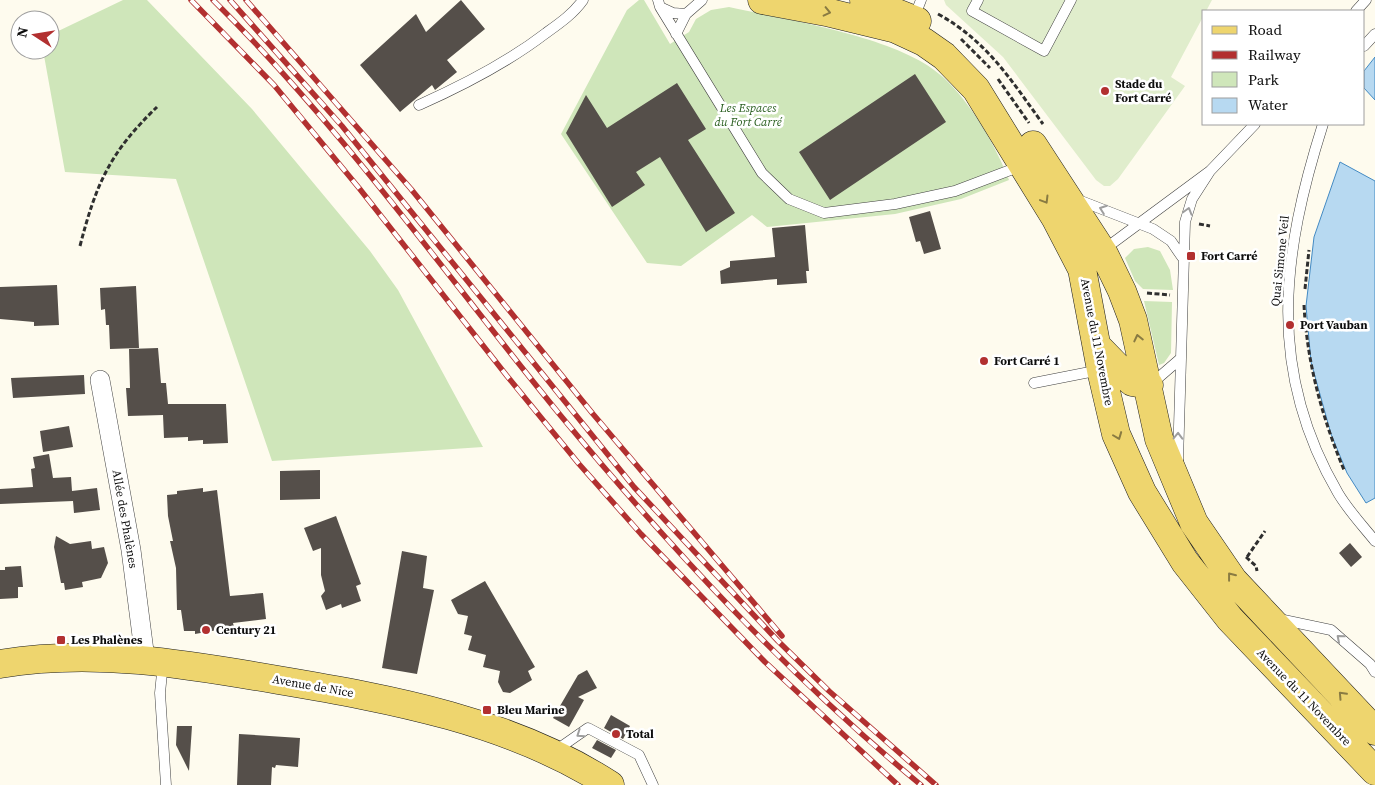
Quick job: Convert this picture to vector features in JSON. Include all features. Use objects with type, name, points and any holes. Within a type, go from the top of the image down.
[{"type":"main road","name":"Avenue du 11 Novembre","points":[[762,0],[826,12],[896,29],[924,42],[944,56],[976,89],[1024,164],[1082,269],[1116,434],[1142,492],[1184,562],[1230,619],[1375,771]]},
{"type":"main road","points":[[864,0],[918,8],[980,70],[1104,254],[1133,320],[1149,385],[1159,440],[1194,524],[1233,580],[1375,731]]},
{"type":"main road","points":[[1104,254],[1094,291],[1097,347],[1132,382],[1149,385]]},
{"type":"main road","name":"Avenue de Nice","points":[[0,664],[74,657],[154,660],[334,690],[456,716],[551,753],[610,785]]},
{"type":"street","name":"Allée des Phalènes","points":[[100,380],[131,550],[154,660]]},
{"type":"lane","points":[[419,105],[462,85],[516,56],[575,11],[583,0]]},
{"type":"lane","points":[[676,34],[686,14],[702,0]]},
{"type":"lane","points":[[978,0],[972,11],[1044,50],[1071,0]]},
{"type":"lane","points":[[1357,10],[1366,0]]},
{"type":"lane","points":[[659,4],[673,13],[686,14]]},
{"type":"lane","points":[[659,4],[762,173],[789,199],[824,212],[894,204],[955,191],[1024,164]]},
{"type":"lane","points":[[1365,45],[1375,34]]},
{"type":"lane","points":[[1104,254],[1110,245],[1141,224],[1210,171],[1254,125]]},
{"type":"lane","name":"Quai Simone Veil","points":[[1323,125],[1301,195],[1294,242],[1286,298],[1289,357],[1297,394],[1322,460],[1338,494],[1375,541]]},
{"type":"lane","points":[[1176,484],[1182,257],[1185,222],[1192,198],[1210,171]]},
{"type":"lane","points":[[1066,195],[1141,224],[1171,241],[1182,257]]},
{"type":"lane","points":[[1034,383],[1097,347]]},
{"type":"lane","points":[[1149,385],[1180,359]]},
{"type":"lane","points":[[1268,617],[1331,630],[1370,664],[1375,672]]},
{"type":"lane","points":[[154,660],[160,693],[166,785]]},
{"type":"lane","points":[[551,753],[588,728],[639,754],[653,785]]},
{"type":"path","points":[[918,8],[963,28],[996,60],[1044,126]]},
{"type":"path","points":[[80,246],[89,210],[103,175],[131,131],[157,107]]},
{"type":"path","points":[[1194,224],[1210,226]]},
{"type":"path","points":[[1294,242],[1309,245],[1305,290]]},
{"type":"path","points":[[1144,293],[1181,295]]},
{"type":"path","points":[[1304,300],[1306,335],[1315,386],[1328,433],[1346,474]]},
{"type":"path","points":[[1247,558],[1266,531]]},
{"type":"path","points":[[1242,553],[1256,566],[1257,572]]},
{"type":"green space","points":[[123,0],[147,0],[252,109],[370,251],[398,290],[483,447],[272,461],[176,179],[65,172],[45,60],[60,60],[60,30]]},
{"type":"green space","name":"Les Espaces du Fort Carré","points":[[639,0],[644,0],[670,44],[689,32],[696,19],[711,10],[729,7],[811,24],[873,41],[901,51],[925,64],[954,88],[973,112],[990,139],[1009,180],[961,199],[895,214],[767,227],[752,215],[681,266],[647,263],[561,134],[627,10]]},
{"type":"green space","name":"Stade du Fort Carré","points":[[944,0],[1212,0],[1207,10],[1202,10],[1202,19],[1171,77],[1185,86],[1118,179],[1110,186],[1104,186],[1096,180],[1003,57],[946,5]]},
{"type":"green space","points":[[1148,247],[1160,251],[1170,270],[1173,290],[1143,289],[1135,281],[1125,258],[1134,249]]},
{"type":"green space","points":[[1144,301],[1172,302],[1171,353],[1164,363],[1159,365]]},
{"type":"water","points":[[1375,57],[1375,100],[1365,89],[1365,70]]},
{"type":"water","name":"Port Vauban","points":[[1340,162],[1375,181],[1375,498],[1366,503],[1347,473],[1331,434],[1311,362],[1306,306],[1314,237]]},
{"type":"building","points":[[461,0],[485,29],[447,60],[457,72],[435,90],[432,85],[400,112],[360,65],[416,14],[426,32]]},
{"type":"building","points":[[915,74],[946,122],[830,200],[799,152]]},
{"type":"building","points":[[677,83],[706,129],[688,140],[735,213],[706,232],[660,157],[636,172],[645,185],[612,207],[566,133],[586,95],[607,128]]},
{"type":"building","points":[[930,211],[941,249],[924,254],[920,241],[916,242],[909,217]]},
{"type":"building","points":[[805,225],[809,271],[806,271],[807,283],[777,285],[777,279],[721,284],[720,271],[730,267],[730,261],[775,257],[772,228]]},
{"type":"building","points":[[57,285],[59,325],[34,326],[34,322],[0,319],[0,287]]},
{"type":"building","points":[[136,286],[139,348],[110,349],[109,325],[106,325],[105,309],[101,310],[100,288]]},
{"type":"building","points":[[158,348],[161,383],[166,383],[168,404],[226,404],[228,443],[203,444],[203,440],[188,441],[188,437],[164,438],[163,415],[128,416],[126,388],[130,388],[129,349]]},
{"type":"building","points":[[84,375],[85,394],[13,398],[11,378]]},
{"type":"building","points":[[69,426],[73,447],[43,452],[40,431]]},
{"type":"building","points":[[49,454],[53,478],[71,477],[72,491],[97,488],[100,510],[74,513],[73,501],[0,504],[0,489],[33,487],[31,469],[35,468],[33,457]]},
{"type":"building","points":[[320,470],[320,499],[280,500],[280,471]]},
{"type":"building","points":[[203,488],[203,492],[217,490],[230,596],[263,593],[266,619],[233,623],[234,627],[195,634],[195,631],[184,631],[181,610],[177,610],[176,568],[170,541],[173,541],[168,516],[167,495],[177,494],[177,491]]},
{"type":"building","points":[[336,516],[361,584],[356,586],[361,601],[342,608],[341,604],[326,610],[321,596],[325,591],[321,575],[321,548],[313,551],[304,528]]},
{"type":"building","points":[[56,536],[70,544],[91,541],[92,549],[104,547],[108,563],[101,578],[82,582],[83,587],[65,590],[64,583],[61,583],[54,547]]},
{"type":"building","points":[[1350,543],[1362,557],[1351,567],[1339,553]]},
{"type":"building","points":[[402,551],[427,556],[423,588],[434,590],[417,674],[382,668]]},
{"type":"building","points":[[21,566],[23,587],[18,587],[18,598],[0,599],[0,570],[5,570],[5,567]]},
{"type":"building","points":[[485,581],[535,667],[528,671],[532,680],[510,693],[503,692],[498,682],[500,671],[483,667],[486,655],[468,650],[472,636],[464,634],[468,616],[458,614],[451,600]]},
{"type":"building","points":[[587,670],[597,688],[578,697],[584,700],[569,727],[553,718],[578,675]]},
{"type":"building","points":[[611,715],[630,726],[623,739],[604,728]]},
{"type":"building","points":[[177,726],[192,726],[189,771],[176,745]]},
{"type":"building","points":[[239,734],[300,738],[298,767],[276,765],[275,768],[272,767],[271,785],[237,785]]},
{"type":"building","points":[[597,740],[616,750],[611,758],[592,748]]},
{"type":"railway","points":[[191,0],[274,85],[359,188],[507,376],[579,464],[641,534],[765,662],[898,785]]},
{"type":"railway","points":[[213,0],[306,99],[350,151],[561,416],[688,562],[732,609],[824,700],[921,785]]},
{"type":"railway","points":[[230,0],[342,126],[634,487],[778,641],[829,691],[936,785]]},
{"type":"railway","points":[[246,0],[411,189],[593,414],[782,636]]},
{"type":"place","name":"Stade du Fort Carré","points":[[1105,91]]},
{"type":"place","name":"Fort Carré","points":[[1191,256]]},
{"type":"place","name":"Port Vauban","points":[[1290,325]]},
{"type":"place","name":"Fort Carré 1","points":[[984,361]]},
{"type":"place","name":"Century 21","points":[[206,630]]},
{"type":"place","name":"Les Phalènes","points":[[61,640]]},
{"type":"place","name":"Bleu Marine","points":[[487,710]]},
{"type":"place","name":"Total","points":[[616,734]]}]
